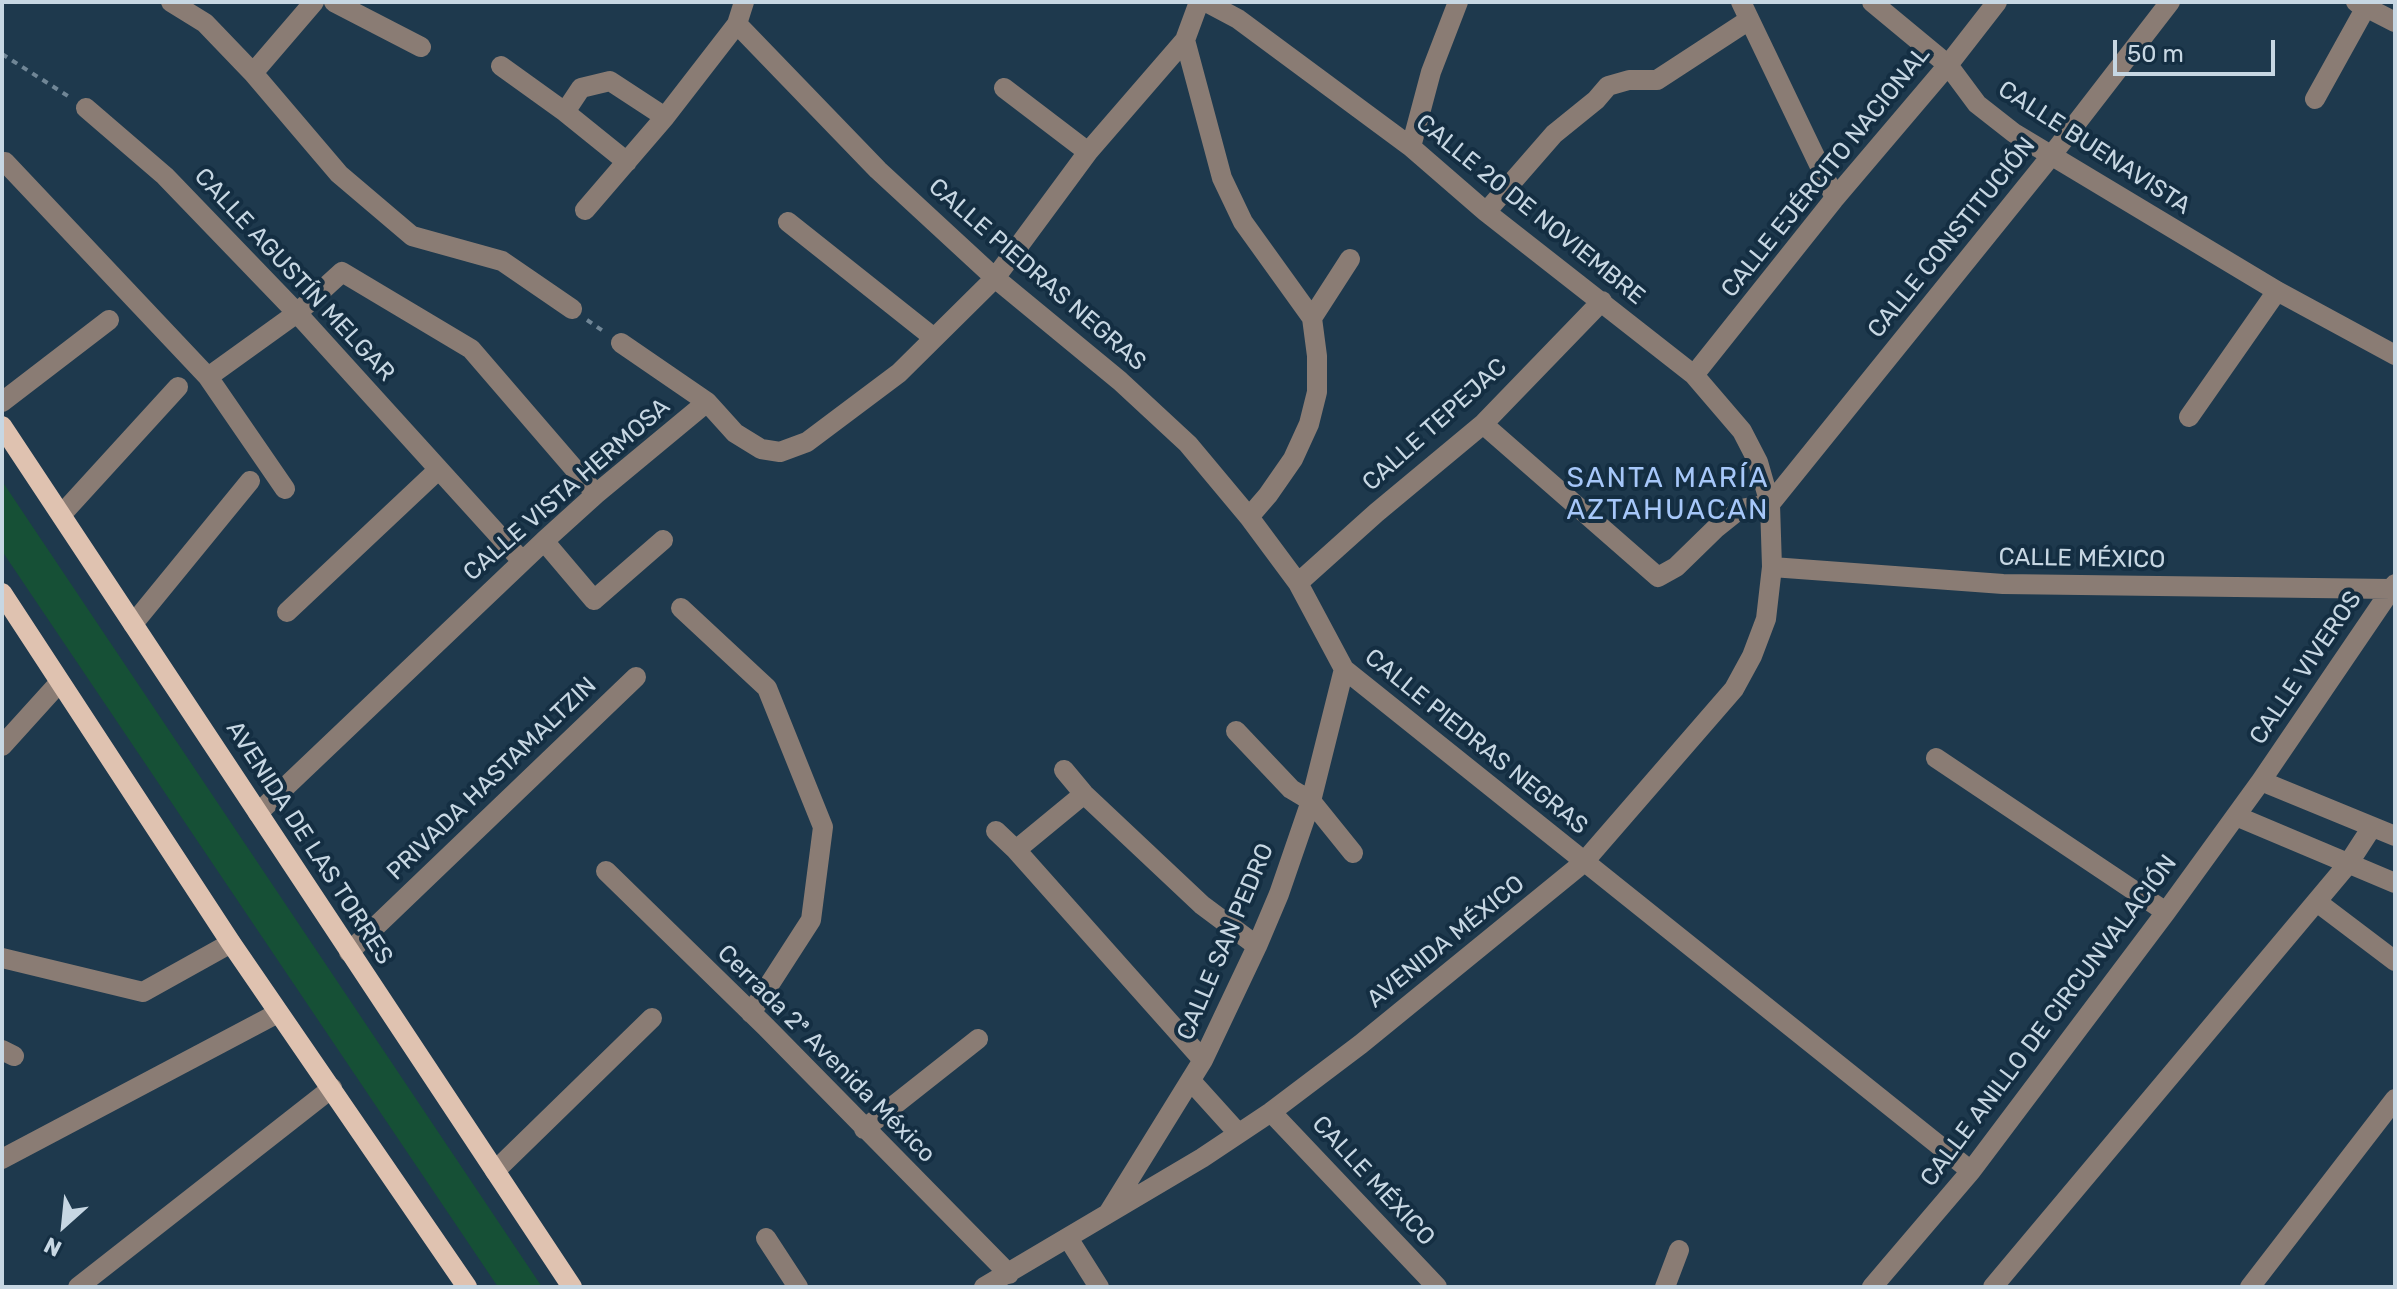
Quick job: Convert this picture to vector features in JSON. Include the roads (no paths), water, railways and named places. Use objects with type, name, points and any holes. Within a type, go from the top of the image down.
[{"type":"main road","name":"AVENIDA DE LAS TORRES","points":[[2,426],[572,1287]]},
{"type":"main road","points":[[2,593],[231,943],[467,1287]]},
{"type":"street","points":[[171,2],[205,23],[253,73],[339,174],[412,236],[502,261],[572,309]]},
{"type":"street","points":[[253,73],[314,2]]},
{"type":"street","points":[[334,2],[421,47]]},
{"type":"street","points":[[585,210],[665,117],[737,24],[744,2]]},
{"type":"street","name":"CALLE VISTA HERMOSA","points":[[258,813],[522,561],[596,494],[707,402],[735,433],[761,449],[780,452],[807,442],[899,373],[995,278],[1088,152],[1185,40],[1199,2]]},
{"type":"street","name":"CALLE 20 DE NOVIEMBRE","points":[[1206,2],[1243,11],[1486,212],[1694,375],[1742,431],[1758,462],[1770,504]]},
{"type":"street","points":[[1411,147],[1435,60],[1458,2]]},
{"type":"street","name":"CALLE BUENAVISTA","points":[[1872,2],[1948,65],[1977,104],[2014,133],[2277,291],[2395,355]]},
{"type":"street","name":"CALLE EJÉRCITO NACIONAL","points":[[1694,375],[1997,2]]},
{"type":"street","name":"CALLE CONSTITUCIÓN","points":[[1770,504],[2051,156],[2170,2]]},
{"type":"street","points":[[2315,99],[2361,5],[2395,22]]},
{"type":"street","points":[[1486,212],[1554,134],[1596,100],[1608,86],[1629,80],[1657,80],[1745,11],[1835,198]]},
{"type":"street","name":"CALLE PIEDRAS NEGRAS","points":[[737,24],[878,170],[995,278],[1120,381],[1177,434],[1249,517],[1298,583],[1344,669],[1971,1171]]},
{"type":"street","points":[[1185,40],[1222,178],[1243,222],[1312,318],[1317,356],[1317,392],[1309,424],[1293,459],[1249,517]]},
{"type":"street","points":[[501,66],[627,162]]},
{"type":"street","points":[[565,112],[581,88],[610,81],[665,117]]},
{"type":"street","points":[[1004,88],[1088,152]]},
{"type":"street","name":"CALLE AGUSTÍN MELGAR","points":[[86,108],[165,176],[297,313],[522,561]]},
{"type":"street","points":[[5,162],[208,377],[285,489]]},
{"type":"street","points":[[788,222],[934,338]]},
{"type":"street","points":[[1312,318],[1350,259]]},
{"type":"street","points":[[208,377],[297,313],[342,272],[471,349],[596,494]]},
{"type":"street","points":[[2189,417],[2277,291]]},
{"type":"street","name":"CALLE TEPEJAC","points":[[1298,583],[1483,424],[1602,301]]},
{"type":"street","points":[[2,402],[109,320]]},
{"type":"street","points":[[621,343],[707,402]]},
{"type":"street","points":[[62,514],[178,387]]},
{"type":"street","points":[[1483,424],[1658,577],[1676,567],[1740,509],[1770,504]]},
{"type":"street","points":[[287,612],[438,470]]},
{"type":"street","points":[[133,624],[250,481]]},
{"type":"street","name":"AVENIDA MÉXICO","points":[[984,1287],[1107,1215],[1271,1112],[1361,1044],[1583,863],[1734,689],[1752,656],[1766,619],[1772,567],[1770,504]]},
{"type":"street","points":[[544,541],[594,600],[663,540]]},
{"type":"street","name":"CALLE MÉXICO","points":[[1772,567],[2003,584],[2393,586]]},
{"type":"street","name":"CALLE VIVEROS","points":[[2261,781],[2393,586]]},
{"type":"street","points":[[681,608],[767,688],[823,827],[811,920],[751,1013]]},
{"type":"street","name":"CALLE SAN PEDRO","points":[[1107,1215],[1203,1060],[1257,946],[1279,894],[1311,801],[1344,669]]},
{"type":"street","name":"PRIVADA HASTAMALTZIN","points":[[349,952],[636,677]]},
{"type":"street","points":[[2,746],[59,683]]},
{"type":"street","points":[[1236,731],[1291,789],[1311,801],[1353,853]]},
{"type":"street","points":[[1936,758],[2166,912]]},
{"type":"street","points":[[1064,770],[1084,794],[1202,905],[1257,946]]},
{"type":"street","points":[[2261,781],[2395,836]]},
{"type":"street","name":"CALLE ANILLO DE CIRCUNVALACIÓN","points":[[1872,1287],[1971,1171],[2261,781]]},
{"type":"street","points":[[1016,850],[1084,794]]},
{"type":"street","points":[[2236,816],[2395,883]]},
{"type":"street","points":[[1993,1287],[2317,902],[2348,864],[2372,827]]},
{"type":"street","points":[[996,831],[1203,1060]]},
{"type":"street","name":"Cerrada 2ª Avenida México","points":[[606,871],[1009,1274]]},
{"type":"street","points":[[2317,902],[2395,961]]},
{"type":"street","points":[[2,958],[143,992],[231,943]]},
{"type":"street","points":[[2,1159],[278,1013]]},
{"type":"street","points":[[495,1171],[652,1018]]},
{"type":"street","points":[[864,1129],[978,1039]]},
{"type":"street","points":[[1191,1081],[1238,1133]]},
{"type":"street","points":[[78,1287],[332,1088]]},
{"type":"street","points":[[2250,1287],[2395,1099]]},
{"type":"street","name":"CALLE MÉXICO","points":[[1271,1112],[1437,1287]]},
{"type":"street","points":[[766,1238],[798,1287]]},
{"type":"street","points":[[1068,1238],[1099,1287]]},
{"type":"street","points":[[1665,1287],[1679,1250]]},
{"type":"district","name":"SANTA MARÍA AZTAHUACAN","points":[[1668,495]]}]
